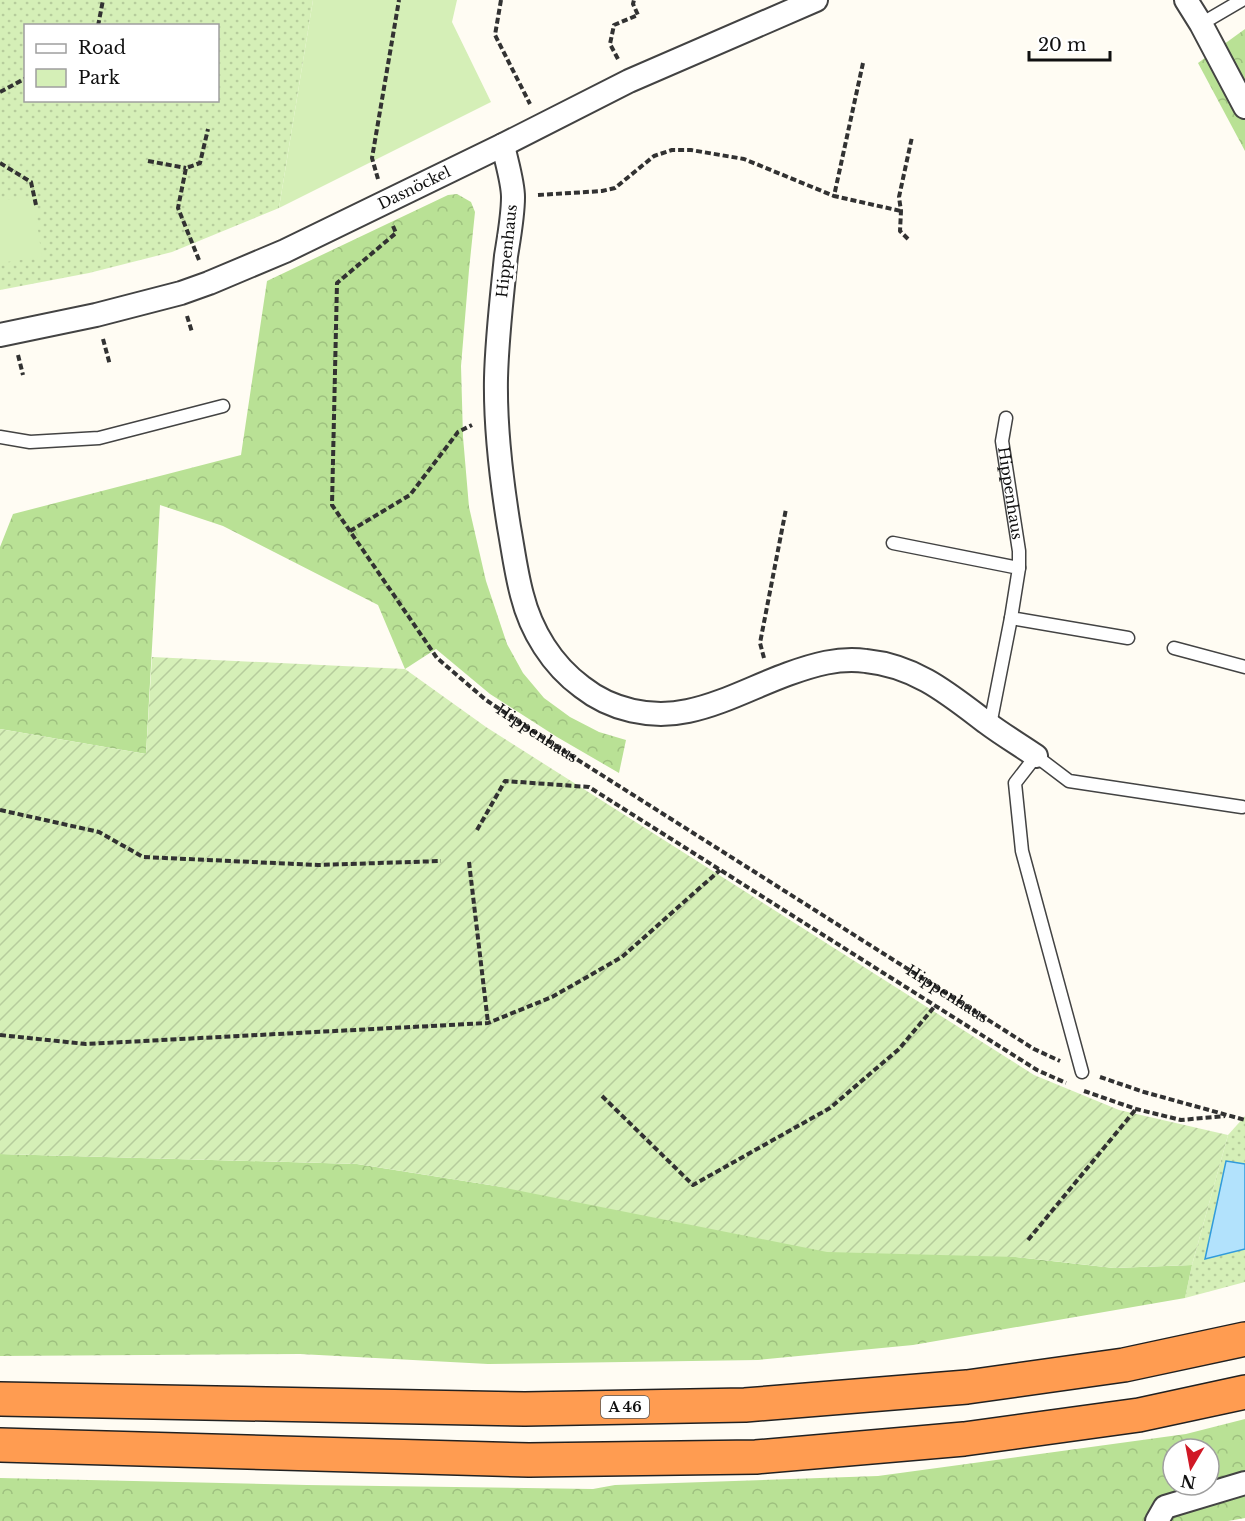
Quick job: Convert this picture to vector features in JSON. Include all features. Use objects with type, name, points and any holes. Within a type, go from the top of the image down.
[{"type":"highway","name":"A 46","points":[[0,1399],[525,1409],[745,1405],[967,1387],[1124,1365],[1245,1339]]},
{"type":"highway","points":[[0,1445],[529,1460],[756,1457],[964,1439],[1140,1416],[1245,1392]]},
{"type":"street","name":"Dasnöckel","points":[[0,335],[96,315],[181,293],[208,283],[285,251],[629,81],[816,0]]},
{"type":"street","points":[[1186,0],[1245,107]]},
{"type":"street","name":"Hippenhaus","points":[[503,145],[513,196],[496,378],[499,458],[522,595],[533,627],[558,665],[593,696],[615,706],[656,714],[696,709],[803,669],[835,661],[864,660],[893,665],[924,678],[949,693],[990,726],[1036,756]]},
{"type":"street","points":[[1157,1521],[1165,1507],[1245,1483]]},
{"type":"lane","points":[[1200,24],[1242,0]]},
{"type":"lane","points":[[0,437],[30,442],[99,438],[223,406]]},
{"type":"lane","name":"Hippenhaus","points":[[990,726],[1019,568],[1019,552],[1002,441],[1006,418]]},
{"type":"lane","points":[[893,543],[1019,568]]},
{"type":"lane","points":[[1011,618],[1128,638]]},
{"type":"lane","points":[[1174,648],[1245,667]]},
{"type":"lane","points":[[1036,756],[1016,783],[1022,851],[1083,1072]]},
{"type":"lane","name":"Hippenhaus","points":[[1036,756],[1069,781],[1242,807]]},
{"type":"path","points":[[98,24],[104,0]]},
{"type":"path","points":[[384,202],[372,158],[399,0]]},
{"type":"path","points":[[501,0],[495,35],[542,126]]},
{"type":"path","points":[[629,81],[610,44],[614,25],[638,15],[633,4],[634,0]]},
{"type":"path","points":[[834,196],[863,63]]},
{"type":"path","points":[[0,92],[24,79]]},
{"type":"path","points":[[148,161],[186,168],[200,163],[208,129]]},
{"type":"path","points":[[908,239],[900,231],[902,211],[899,197],[912,137]]},
{"type":"path","points":[[513,196],[560,195],[615,188],[654,156],[672,150],[691,150],[744,159],[834,196],[902,211]]},
{"type":"path","points":[[0,163],[31,182],[36,205]]},
{"type":"path","points":[[186,168],[178,208],[208,283]]},
{"type":"path","name":"Hippenhaus","points":[[384,202],[396,233],[338,283],[333,505],[437,658],[486,700],[1034,1049],[1083,1072],[1144,1092],[1245,1120]]},
{"type":"path","points":[[350,531],[410,495],[458,432],[497,412]]},
{"type":"path","points":[[772,680],[760,643],[786,509]]},
{"type":"path","points":[[477,830],[505,781],[589,787],[1037,1070],[1085,1091],[1136,1109],[1181,1120],[1229,1116]]},
{"type":"path","points":[[0,810],[99,832],[143,857],[318,865],[441,861]]},
{"type":"path","points":[[469,862],[488,1023]]},
{"type":"path","points":[[0,1035],[87,1044],[488,1023],[552,997],[622,957],[720,870]]},
{"type":"path","points":[[602,1096],[693,1185],[830,1108],[899,1049],[935,1006]]},
{"type":"path","points":[[1028,1240],[1136,1109]]},
{"type":"green space","points":[[0,0],[313,0],[279,208],[172,252],[89,273],[0,290]]},
{"type":"green space","points":[[313,0],[457,0],[452,22],[491,102],[279,208]]},
{"type":"green space","points":[[1245,29],[1245,151],[1198,63]]},
{"type":"green space","points":[[457,194],[471,202],[475,212],[461,366],[463,437],[469,507],[486,581],[507,644],[523,673],[544,698],[570,717],[599,732],[626,740],[619,773],[490,694],[436,649],[405,669],[378,605],[223,526],[160,505],[146,754],[0,729],[0,547],[13,514],[241,455],[267,281],[448,195]]},
{"type":"green space","points":[[33,196],[42,257],[0,263],[0,201]]},
{"type":"green space","points":[[152,657],[405,669],[486,727],[1034,1075],[1119,1110],[1228,1135],[1192,1265],[1114,1268],[1016,1257],[827,1252],[496,1186],[357,1164],[0,1154],[0,729],[146,754]]},
{"type":"green space","points":[[1245,1116],[1245,1282],[1185,1298],[1228,1135]]},
{"type":"green space","points":[[0,1154],[357,1164],[496,1186],[1016,1257],[1114,1268],[1192,1265],[1185,1298],[913,1345],[758,1360],[488,1364],[300,1354],[0,1356]]},
{"type":"green space","points":[[1245,1419],[1245,1518],[1228,1521],[0,1521],[0,1478],[593,1489],[615,1485],[878,1476],[1161,1437],[1161,1497],[1221,1497],[1221,1437],[1164,1437],[1186,1434]]},
{"type":"water","points":[[1226,1161],[1245,1164],[1245,1249],[1205,1259]]}]
